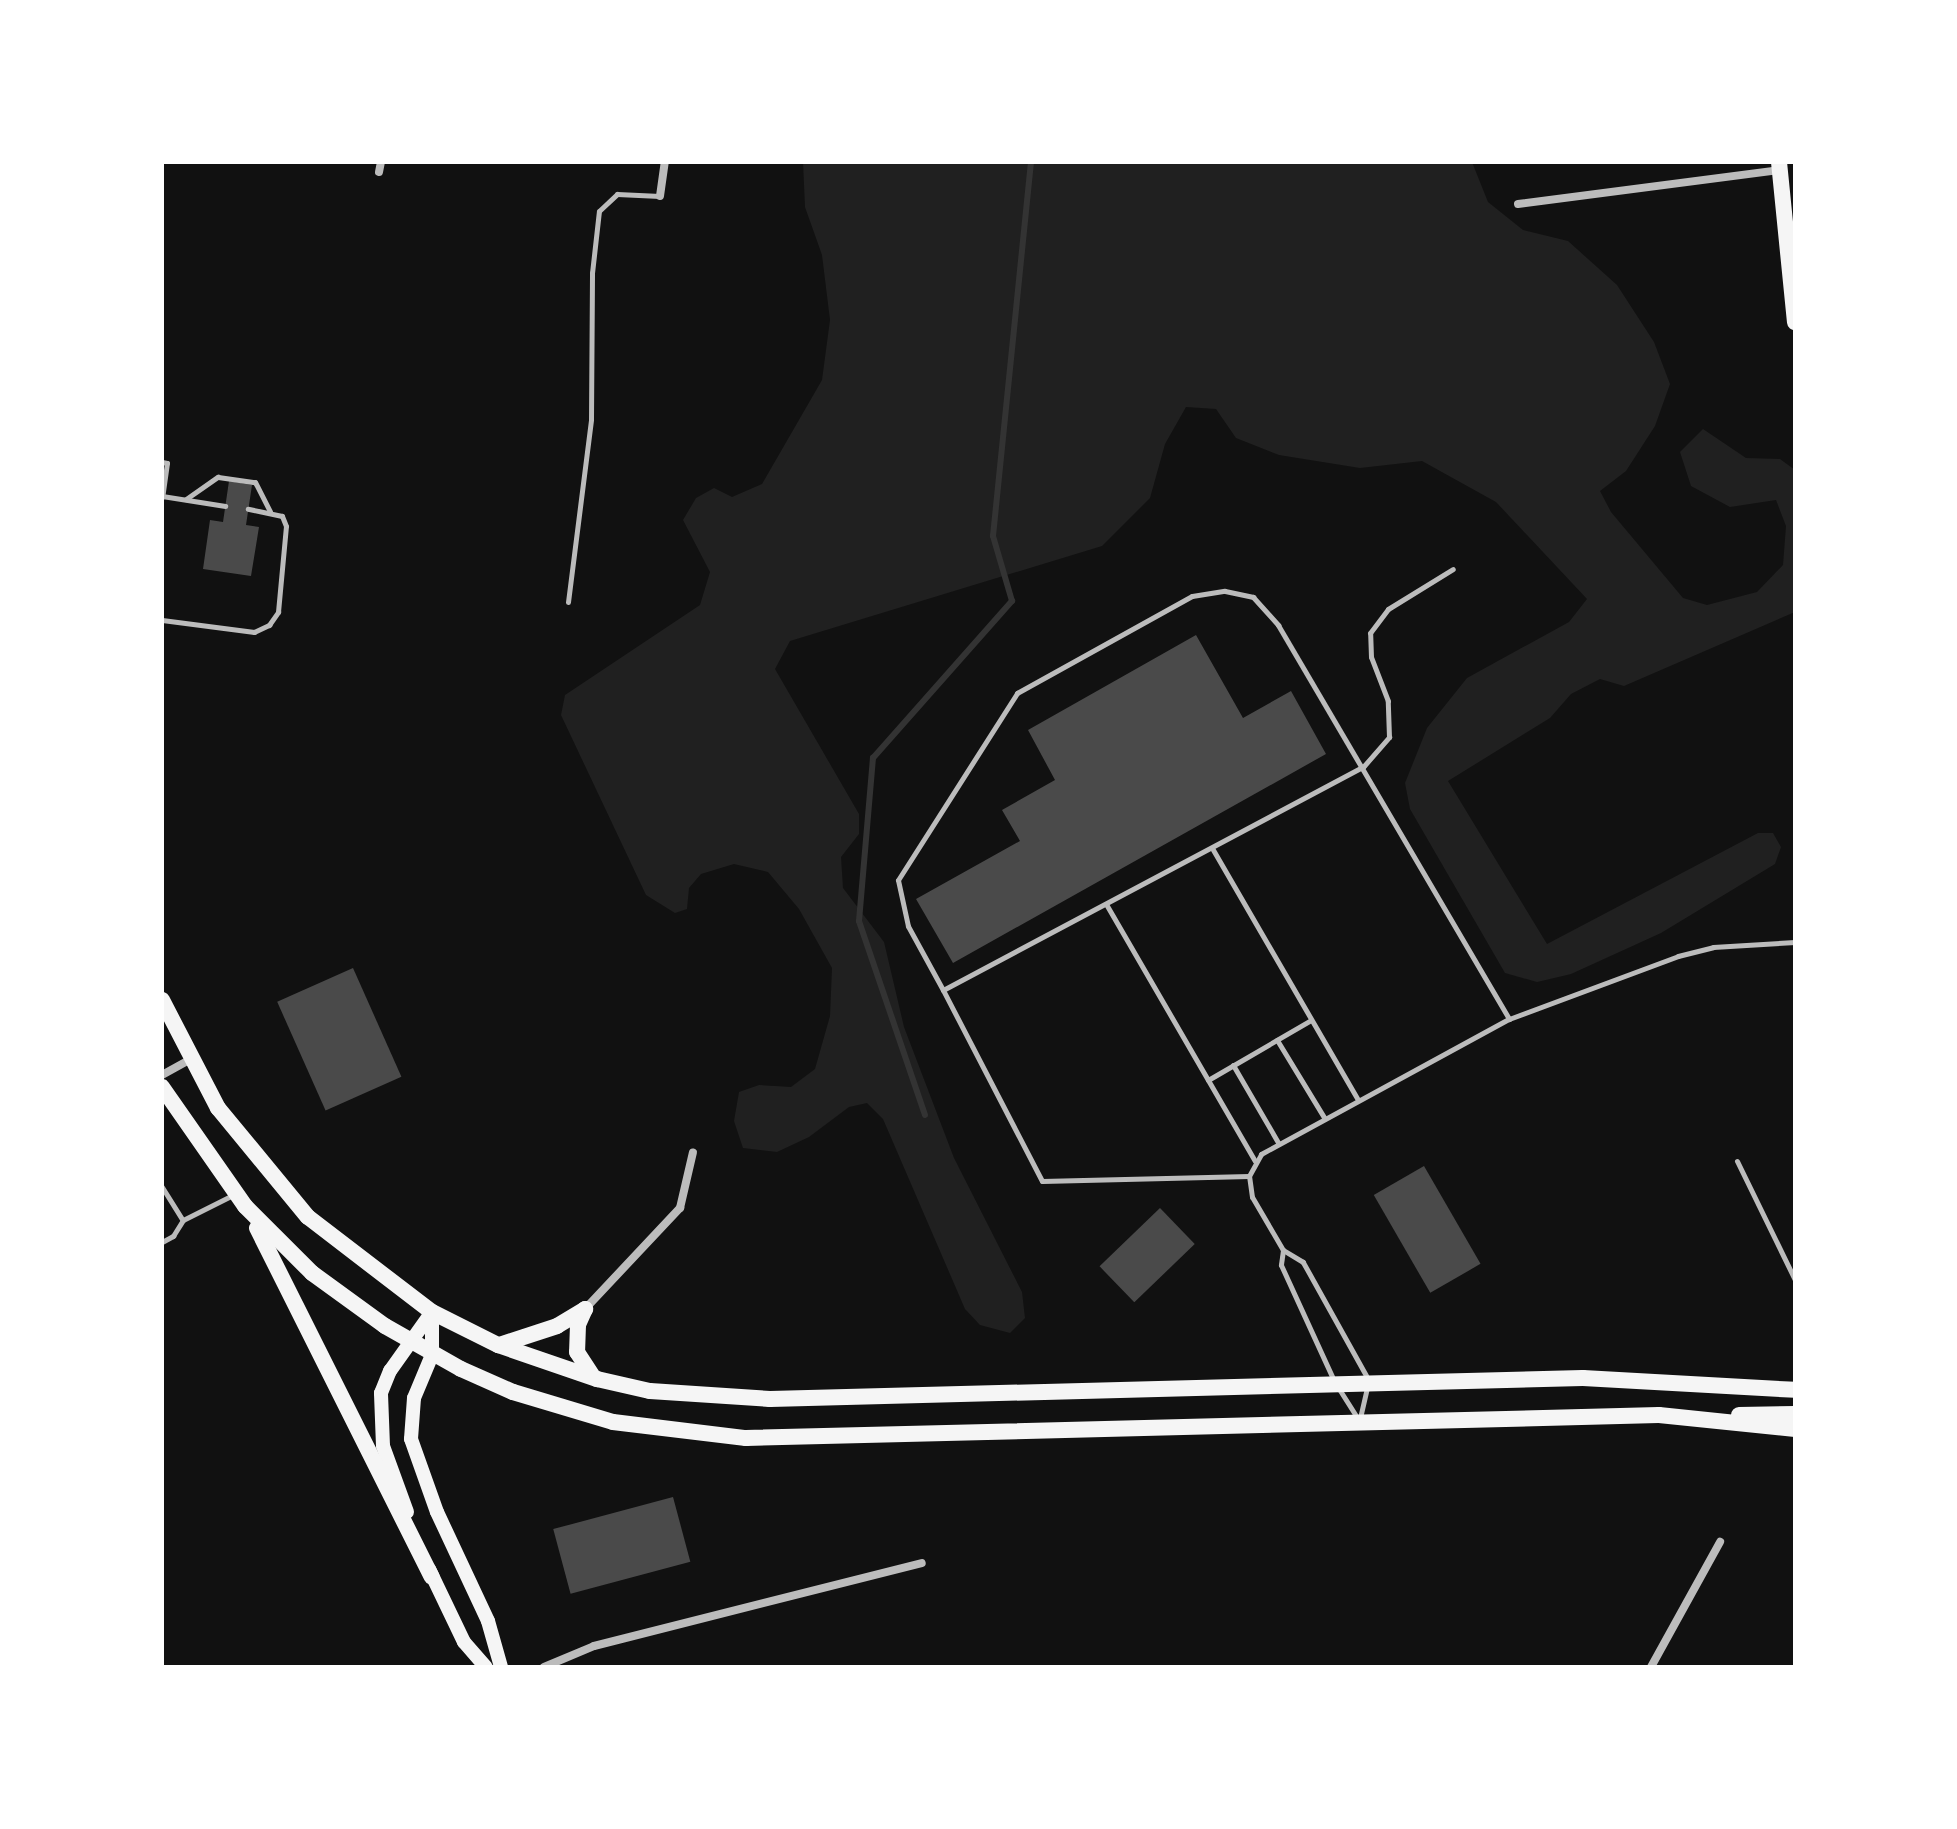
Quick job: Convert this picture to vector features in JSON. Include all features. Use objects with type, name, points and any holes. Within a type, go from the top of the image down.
[{"type":"main road","points":[[1779,166],[1795,322]]},
{"type":"main road","points":[[162,1000],[189,1060],[240,1139],[308,1217],[432,1312],[498,1345],[594,1379],[650,1391],[770,1399],[1369,1380],[1670,1380],[1795,1390]]},
{"type":"main road","points":[[162,1087],[240,1200],[464,1642],[486,1667]]},
{"type":"main road","points":[[240,1200],[312,1273],[432,1355],[568,1411],[717,1436],[1795,1414]]},
{"type":"main road","points":[[498,1345],[557,1326],[585,1309]]},
{"type":"main road","points":[[585,1309],[578,1325],[577,1352],[594,1379]]},
{"type":"main road","points":[[432,1312],[381,1393],[380,1425],[392,1475],[432,1577]]},
{"type":"main road","points":[[432,1312],[432,1355],[411,1421],[416,1461],[488,1621],[501,1667]]},
{"type":"main road","points":[[1681,1417],[1795,1429]]},
{"type":"street","points":[[379,172],[381,162]]},
{"type":"street","points":[[660,196],[665,162]]},
{"type":"street","points":[[1518,204],[1779,166]]},
{"type":"street","points":[[162,1075],[189,1060]]},
{"type":"street","points":[[585,1309],[680,1208],[693,1152]]},
{"type":"street","points":[[1651,1667],[1720,1542]]},
{"type":"street","points":[[544,1667],[594,1646],[922,1563]]},
{"type":"lane","points":[[568,602],[591,419],[593,243],[599,211],[617,194],[660,196]]},
{"type":"lane","points":[[162,462],[167,463],[162,497],[225,506]]},
{"type":"lane","points":[[186,499],[218,477],[255,482],[270,512]]},
{"type":"lane","points":[[162,620],[254,632],[269,625],[278,612],[286,526],[282,516],[248,509]]},
{"type":"lane","points":[[943,990],[1363,767],[1389,737],[1388,701],[1371,657],[1370,633],[1388,609],[1453,569]]},
{"type":"lane","points":[[1249,1176],[1042,1181],[908,926],[898,880],[1017,693],[1192,596],[1225,591],[1253,597],[1278,625],[1509,1019]]},
{"type":"lane","points":[[1212,848],[1358,1100]]},
{"type":"lane","points":[[1106,904],[1255,1161]]},
{"type":"lane","points":[[1359,1421],[1369,1380],[1303,1262],[1283,1250],[1252,1197],[1249,1176],[1255,1161],[1279,1144],[1509,1019],[1678,956],[1713,947],[1795,942]]},
{"type":"lane","points":[[1208,1080],[1312,1020]]},
{"type":"lane","points":[[1277,1040],[1325,1119]]},
{"type":"lane","points":[[1233,1065],[1279,1144]]},
{"type":"lane","points":[[1737,1161],[1795,1280]]},
{"type":"lane","points":[[162,1187],[183,1220]]},
{"type":"lane","points":[[162,1242],[173,1236],[183,1220],[240,1200]]},
{"type":"lane","points":[[1283,1250],[1281,1265],[1334,1381],[1359,1421]]},
{"type":"lane","points":[[1795,1530],[1795,1598]]},
{"type":"shaded area","points":[[803,162],[1472,162],[1488,202],[1523,230],[1568,241],[1617,285],[1654,342],[1670,384],[1655,426],[1626,471],[1600,491],[1611,512],[1683,598],[1707,605],[1757,592],[1783,565],[1786,526],[1776,500],[1730,507],[1691,486],[1680,452],[1703,429],[1746,458],[1780,459],[1795,470],[1795,612],[1624,686],[1600,679],[1571,694],[1550,718],[1448,781],[1547,944],[1758,833],[1773,833],[1781,847],[1775,864],[1661,933],[1571,974],[1537,982],[1505,973],[1410,809],[1405,783],[1427,728],[1467,678],[1569,622],[1587,599],[1496,502],[1422,461],[1360,468],[1279,455],[1236,438],[1216,409],[1186,407],[1165,444],[1150,498],[1102,546],[790,641],[775,669],[859,814],[859,834],[841,857],[843,888],[884,942],[904,1027],[954,1158],[1022,1292],[1025,1318],[1010,1333],[980,1325],[965,1309],[883,1119],[867,1103],[849,1107],[809,1137],[777,1152],[743,1148],[734,1121],[739,1092],[759,1085],[791,1087],[815,1069],[830,1016],[832,968],[799,909],[768,872],[734,864],[701,874],[689,888],[687,909],[675,913],[646,895],[561,715],[565,695],[700,605],[710,572],[683,520],[696,498],[714,488],[732,497],[762,484],[822,380],[830,320],[822,255],[805,207]]},
{"type":"building","points":[[229,481],[252,485],[246,525],[259,527],[251,576],[203,569],[210,520],[223,522]]},
{"type":"building","points":[[1196,635],[1243,718],[1291,691],[1326,754],[953,963],[916,899],[1020,841],[1002,810],[1055,780],[1028,730]]},
{"type":"building","points":[[353,968],[401,1077],[326,1110],[277,1002]]},
{"type":"building","points":[[1424,1166],[1481,1264],[1430,1293],[1374,1195]]},
{"type":"building","points":[[1160,1208],[1195,1244],[1134,1302],[1100,1266]]},
{"type":"building","points":[[673,1497],[690,1562],[571,1594],[553,1529]]},
{"type":"waterway","points":[[925,1115],[859,921],[873,758],[1012,601],[993,536],[1031,162]]}]
